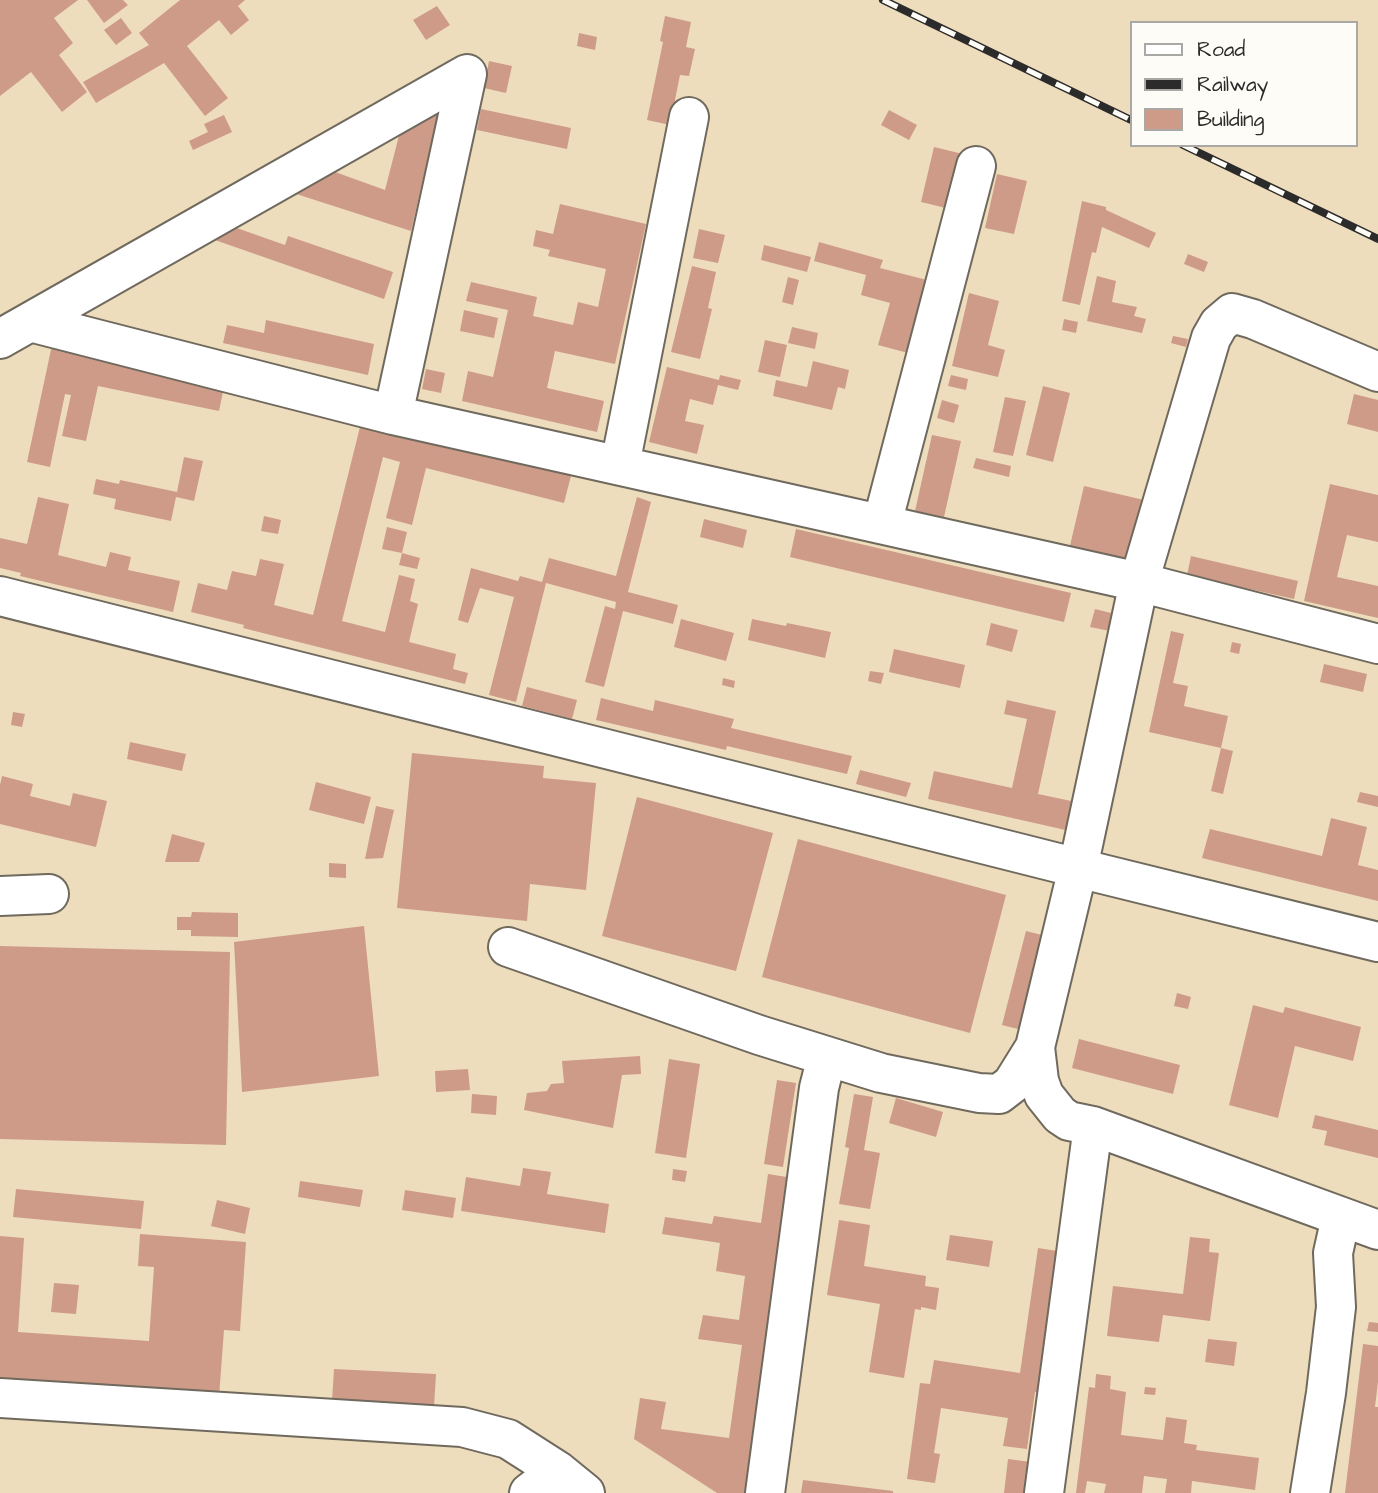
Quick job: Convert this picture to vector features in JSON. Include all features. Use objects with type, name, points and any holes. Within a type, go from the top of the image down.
[{"type":"street","points":[[15,330],[467,74],[393,415]]},
{"type":"street","points":[[620,465],[689,117]]},
{"type":"street","points":[[882,524],[976,166]]},
{"type":"street","points":[[509,947],[759,1035],[881,1073],[979,1093],[999,1094],[1012,1084],[1035,1047],[1078,868],[1139,582],[1211,338],[1219,324],[1232,313],[1253,319],[1378,372]]},
{"type":"street","points":[[15,330],[1139,582],[1378,644]]},
{"type":"street","points":[[0,596],[1378,942]]},
{"type":"street","points":[[0,896],[49,894]]},
{"type":"street","points":[[1035,1047],[1039,1081],[1044,1095],[1060,1115],[1069,1121],[1093,1126],[1378,1230]]},
{"type":"street","points":[[765,1493],[816,1115],[827,1056]]},
{"type":"street","points":[[1044,1493],[1093,1126]]},
{"type":"street","points":[[1310,1493],[1336,1307],[1333,1253],[1341,1217]]},
{"type":"street","points":[[0,1398],[462,1427],[508,1439],[558,1486]]},
{"type":"building","points":[[0,0],[78,0],[54,18],[73,43],[59,55],[87,92],[62,112],[31,72],[0,96]]},
{"type":"building","points":[[87,0],[123,0],[128,5],[104,23]]},
{"type":"building","points":[[180,0],[245,0],[238,6],[249,20],[231,35],[219,20],[187,46],[228,98],[205,116],[164,63],[96,103],[83,82],[149,45],[139,33]]},
{"type":"building","points":[[437,6],[450,25],[426,40],[413,20]]},
{"type":"building","points":[[665,16],[691,22],[686,47],[695,49],[689,76],[680,75],[670,125],[647,120],[663,42],[660,41]]},
{"type":"building","points":[[121,18],[132,33],[116,45],[104,30]]},
{"type":"building","points":[[579,33],[597,37],[595,50],[577,46]]},
{"type":"building","points":[[489,61],[512,66],[506,93],[484,88]]},
{"type":"building","points":[[481,109],[571,128],[567,149],[477,130]]},
{"type":"building","points":[[439,110],[411,231],[287,191],[324,168],[385,190],[402,124]]},
{"type":"building","points":[[889,110],[917,125],[909,140],[881,125]]},
{"type":"building","points":[[224,115],[232,132],[193,150],[189,141],[208,132],[204,124]]},
{"type":"building","points":[[934,147],[963,154],[950,209],[921,202]]},
{"type":"building","points":[[997,174],[1027,181],[1014,234],[985,228]]},
{"type":"building","points":[[1082,201],[1106,207],[1106,210],[1156,233],[1149,248],[1102,227],[1096,253],[1092,252],[1080,305],[1062,301]]},
{"type":"building","points":[[560,204],[646,224],[615,364],[555,351],[547,388],[604,401],[597,432],[462,401],[468,371],[493,377],[508,310],[466,301],[471,282],[537,297],[533,316],[573,325],[578,302],[598,307],[606,269],[548,256],[550,250],[533,246],[536,230],[553,234]]},
{"type":"building","points":[[231,226],[285,245],[288,236],[393,272],[384,299],[212,239]]},
{"type":"building","points":[[699,229],[725,235],[718,263],[693,258]]},
{"type":"building","points":[[819,242],[883,260],[880,268],[927,280],[908,353],[878,345],[890,303],[861,295],[866,275],[814,261]]},
{"type":"building","points":[[764,245],[811,257],[807,272],[761,260]]},
{"type":"building","points":[[1188,254],[1208,262],[1204,272],[1184,264]]},
{"type":"building","points":[[692,266],[716,272],[708,308],[712,309],[700,359],[671,352]]},
{"type":"building","points":[[1097,276],[1116,281],[1112,302],[1137,307],[1134,316],[1146,319],[1142,333],[1087,321]]},
{"type":"building","points":[[788,277],[799,280],[793,305],[782,302]]},
{"type":"building","points":[[969,293],[999,301],[988,345],[1005,350],[998,377],[952,366]]},
{"type":"building","points":[[464,310],[498,318],[494,338],[460,331]]},
{"type":"building","points":[[1064,319],[1078,322],[1076,333],[1062,330]]},
{"type":"building","points":[[266,320],[374,344],[368,375],[223,343],[227,325],[264,333]]},
{"type":"building","points":[[792,327],[818,333],[815,349],[788,343]]},
{"type":"building","points":[[1173,336],[1188,339],[1186,347],[1171,343]]},
{"type":"building","points":[[765,340],[787,345],[780,377],[758,372]]},
{"type":"building","points":[[52,345],[225,382],[219,411],[98,386],[86,441],[62,436],[71,395],[65,394],[50,467],[27,462]]},
{"type":"building","points":[[813,361],[849,370],[845,389],[838,387],[832,410],[773,396],[776,380],[807,387]]},
{"type":"building","points":[[667,367],[719,380],[720,375],[741,380],[738,390],[718,385],[713,405],[690,399],[685,421],[704,425],[697,454],[649,442]]},
{"type":"building","points":[[426,369],[445,373],[441,393],[422,389]]},
{"type":"building","points":[[951,375],[968,379],[966,390],[948,386]]},
{"type":"building","points":[[1043,386],[1070,393],[1053,462],[1026,455]]},
{"type":"building","points":[[1354,394],[1378,400],[1378,432],[1347,424]]},
{"type":"building","points":[[1005,397],[1026,401],[1013,456],[993,452]]},
{"type":"building","points":[[942,400],[959,405],[954,423],[937,418]]},
{"type":"building","points":[[362,419],[572,472],[564,503],[426,468],[412,525],[386,518],[400,462],[383,457],[342,621],[385,632],[399,575],[415,579],[410,601],[418,604],[409,642],[456,654],[453,669],[468,673],[465,684],[243,628],[244,625],[191,612],[198,583],[227,590],[232,571],[256,576],[260,559],[284,564],[274,605],[313,615]]},
{"type":"building","points":[[932,435],[961,441],[944,517],[915,511]]},
{"type":"building","points":[[184,457],[203,461],[194,501],[176,497],[171,521],[114,509],[116,499],[93,494],[96,479],[119,484],[120,480],[177,492]]},
{"type":"building","points":[[976,458],[1011,466],[1009,477],[973,468]]},
{"type":"building","points":[[1330,484],[1378,495],[1378,542],[1347,535],[1337,577],[1378,586],[1378,618],[1304,601]]},
{"type":"building","points":[[1084,486],[1144,500],[1128,565],[1069,550]]},
{"type":"building","points":[[38,497],[69,504],[58,555],[106,567],[110,552],[131,557],[128,570],[180,581],[173,612],[20,576],[21,573],[0,568],[0,538],[27,544]]},
{"type":"building","points":[[637,497],[651,502],[628,592],[678,605],[673,624],[623,611],[604,687],[585,682],[605,606],[615,609],[616,602],[546,583],[516,702],[489,695],[514,597],[480,588],[468,623],[458,620],[471,568],[518,581],[520,576],[542,582],[549,558],[616,576]]},
{"type":"building","points":[[264,516],[281,520],[278,534],[261,531]]},
{"type":"building","points":[[704,519],[747,530],[743,548],[700,537]]},
{"type":"building","points":[[387,527],[407,532],[402,553],[382,549]]},
{"type":"building","points":[[796,529],[1071,593],[1064,622],[790,557]]},
{"type":"building","points":[[402,553],[420,558],[417,569],[399,565]]},
{"type":"building","points":[[1191,556],[1298,581],[1294,599],[1187,575]]},
{"type":"building","points":[[1095,609],[1119,615],[1115,632],[1090,627]]},
{"type":"building","points":[[681,619],[734,633],[726,661],[674,647]]},
{"type":"building","points":[[752,619],[831,632],[825,658],[748,640]]},
{"type":"building","points":[[991,623],[1018,630],[1012,652],[986,645]]},
{"type":"building","points":[[1171,631],[1184,634],[1173,683],[1188,686],[1184,706],[1228,716],[1221,748],[1149,732]]},
{"type":"building","points":[[1232,642],[1241,644],[1239,654],[1230,652]]},
{"type":"building","points":[[894,649],[965,665],[960,688],[889,672]]},
{"type":"building","points":[[1324,664],[1367,674],[1363,692],[1320,682]]},
{"type":"building","points":[[870,671],[884,673],[881,684],[868,681]]},
{"type":"building","points":[[723,678],[735,681],[734,688],[722,685]]},
{"type":"building","points":[[527,687],[577,700],[572,719],[522,706]]},
{"type":"building","points":[[601,698],[653,711],[655,700],[734,719],[731,728],[852,756],[847,774],[727,746],[726,750],[596,720]]},
{"type":"building","points":[[1007,700],[1056,711],[1038,794],[1076,802],[1070,831],[928,799],[934,771],[1012,788],[1027,719],[1004,714]]},
{"type":"building","points":[[13,712],[25,714],[22,727],[11,725]]},
{"type":"building","points":[[130,742],[186,754],[182,771],[127,759]]},
{"type":"building","points":[[1221,748],[1233,751],[1223,794],[1211,791]]},
{"type":"building","points":[[412,753],[544,766],[543,778],[596,783],[586,890],[530,884],[527,921],[397,908]]},
{"type":"building","points":[[860,770],[911,783],[906,797],[856,784]]},
{"type":"building","points":[[2,776],[33,784],[30,796],[70,806],[73,793],[107,801],[96,847],[0,824]]},
{"type":"building","points":[[316,782],[371,797],[364,824],[309,810]]},
{"type":"building","points":[[1360,792],[1378,796],[1378,807],[1357,802]]},
{"type":"building","points":[[637,797],[773,833],[736,971],[602,936]]},
{"type":"building","points":[[376,806],[394,810],[383,858],[365,859]]},
{"type":"building","points":[[1331,818],[1367,827],[1358,865],[1378,870],[1378,901],[1202,858],[1210,829],[1322,856]]},
{"type":"building","points":[[172,834],[205,843],[199,862],[165,862]]},
{"type":"building","points":[[798,839],[1006,895],[970,1033],[762,977]]},
{"type":"building","points":[[329,863],[346,864],[346,878],[329,877]]},
{"type":"building","points":[[192,912],[238,913],[238,937],[191,936],[191,930],[177,930],[177,917],[191,917]]},
{"type":"building","points":[[364,926],[379,1076],[242,1092],[234,942]]},
{"type":"building","points":[[1026,931],[1046,936],[1022,1030],[1002,1025]]},
{"type":"building","points":[[0,946],[230,952],[226,1145],[0,1139]]},
{"type":"building","points":[[1177,993],[1191,997],[1188,1009],[1174,1006]]},
{"type":"building","points":[[1253,1005],[1283,1013],[1285,1007],[1361,1027],[1353,1061],[1295,1046],[1278,1118],[1229,1105]]},
{"type":"building","points":[[1079,1039],[1180,1065],[1173,1094],[1072,1068]]},
{"type":"building","points":[[640,1056],[641,1074],[622,1075],[613,1128],[524,1110],[527,1093],[547,1091],[551,1084],[564,1083],[562,1061]]},
{"type":"building","points":[[669,1059],[700,1064],[686,1158],[655,1153]]},
{"type":"building","points":[[468,1069],[470,1090],[436,1092],[435,1071]]},
{"type":"building","points":[[777,1080],[796,1083],[783,1167],[764,1164]]},
{"type":"building","points":[[472,1094],[497,1096],[496,1115],[471,1113]]},
{"type":"building","points":[[854,1094],[873,1097],[864,1150],[880,1153],[870,1209],[839,1204],[849,1148],[845,1147]]},
{"type":"building","points":[[896,1098],[943,1112],[936,1137],[889,1123]]},
{"type":"building","points":[[1315,1115],[1378,1130],[1378,1158],[1324,1145],[1327,1131],[1312,1128]]},
{"type":"building","points":[[523,1168],[551,1172],[547,1194],[609,1204],[605,1233],[461,1211],[466,1177],[520,1186]]},
{"type":"building","points":[[673,1169],[687,1171],[685,1182],[672,1180]]},
{"type":"building","points":[[768,1174],[793,1178],[747,1493],[717,1493],[634,1439],[640,1398],[666,1402],[661,1429],[729,1438],[742,1345],[698,1339],[703,1315],[739,1320],[745,1276],[716,1271],[720,1243],[662,1234],[665,1217],[712,1224],[714,1216],[761,1223]]},
{"type":"building","points":[[300,1181],[363,1190],[360,1207],[298,1197]]},
{"type":"building","points":[[16,1189],[144,1201],[141,1229],[13,1217]]},
{"type":"building","points":[[405,1190],[456,1198],[453,1218],[402,1210]]},
{"type":"building","points":[[217,1200],[250,1208],[245,1234],[211,1226]]},
{"type":"building","points":[[839,1220],[870,1225],[864,1266],[926,1276],[925,1286],[939,1288],[936,1310],[921,1307],[921,1310],[915,1309],[904,1378],[869,1372],[880,1304],[827,1295]]},
{"type":"building","points":[[140,1234],[246,1242],[240,1331],[224,1330],[219,1397],[0,1382],[0,1236],[24,1238],[18,1332],[149,1341],[154,1267],[138,1266]]},
{"type":"building","points":[[950,1235],[993,1241],[989,1267],[946,1260]]},
{"type":"building","points":[[1190,1237],[1210,1239],[1209,1252],[1219,1253],[1210,1321],[1163,1315],[1159,1342],[1107,1336],[1113,1286],[1183,1294]]},
{"type":"building","points":[[1038,1248],[1064,1252],[1039,1393],[1035,1392],[1027,1449],[1003,1446],[1008,1418],[941,1408],[934,1453],[940,1454],[935,1483],[907,1479],[920,1383],[930,1384],[934,1360],[1020,1373]]},
{"type":"building","points":[[54,1283],[79,1285],[76,1314],[51,1312]]},
{"type":"building","points":[[1369,1322],[1378,1323],[1378,1332],[1367,1331]]},
{"type":"building","points":[[1208,1339],[1237,1342],[1234,1366],[1205,1362]]},
{"type":"building","points":[[1363,1344],[1378,1346],[1375,1407],[1378,1407],[1378,1493],[1345,1493]]},
{"type":"building","points":[[334,1369],[436,1374],[434,1407],[332,1401]]},
{"type":"building","points":[[1096,1374],[1111,1376],[1110,1389],[1126,1392],[1121,1435],[1163,1440],[1166,1417],[1187,1420],[1184,1443],[1197,1445],[1196,1450],[1259,1458],[1255,1490],[1192,1481],[1191,1493],[1165,1493],[1167,1479],[1144,1476],[1142,1493],[1104,1493],[1106,1484],[1087,1481],[1085,1493],[1076,1493],[1089,1387],[1095,1388]]},
{"type":"building","points":[[1145,1387],[1156,1388],[1155,1395],[1144,1394]]},
{"type":"building","points":[[1008,1459],[1038,1463],[1034,1493],[1004,1493]]},
{"type":"building","points":[[803,1480],[893,1491],[893,1493],[801,1493]]},
{"type":"railway","points":[[883,0],[1130,120]]},
{"type":"railway","points":[[1187,147],[1378,239]]}]
